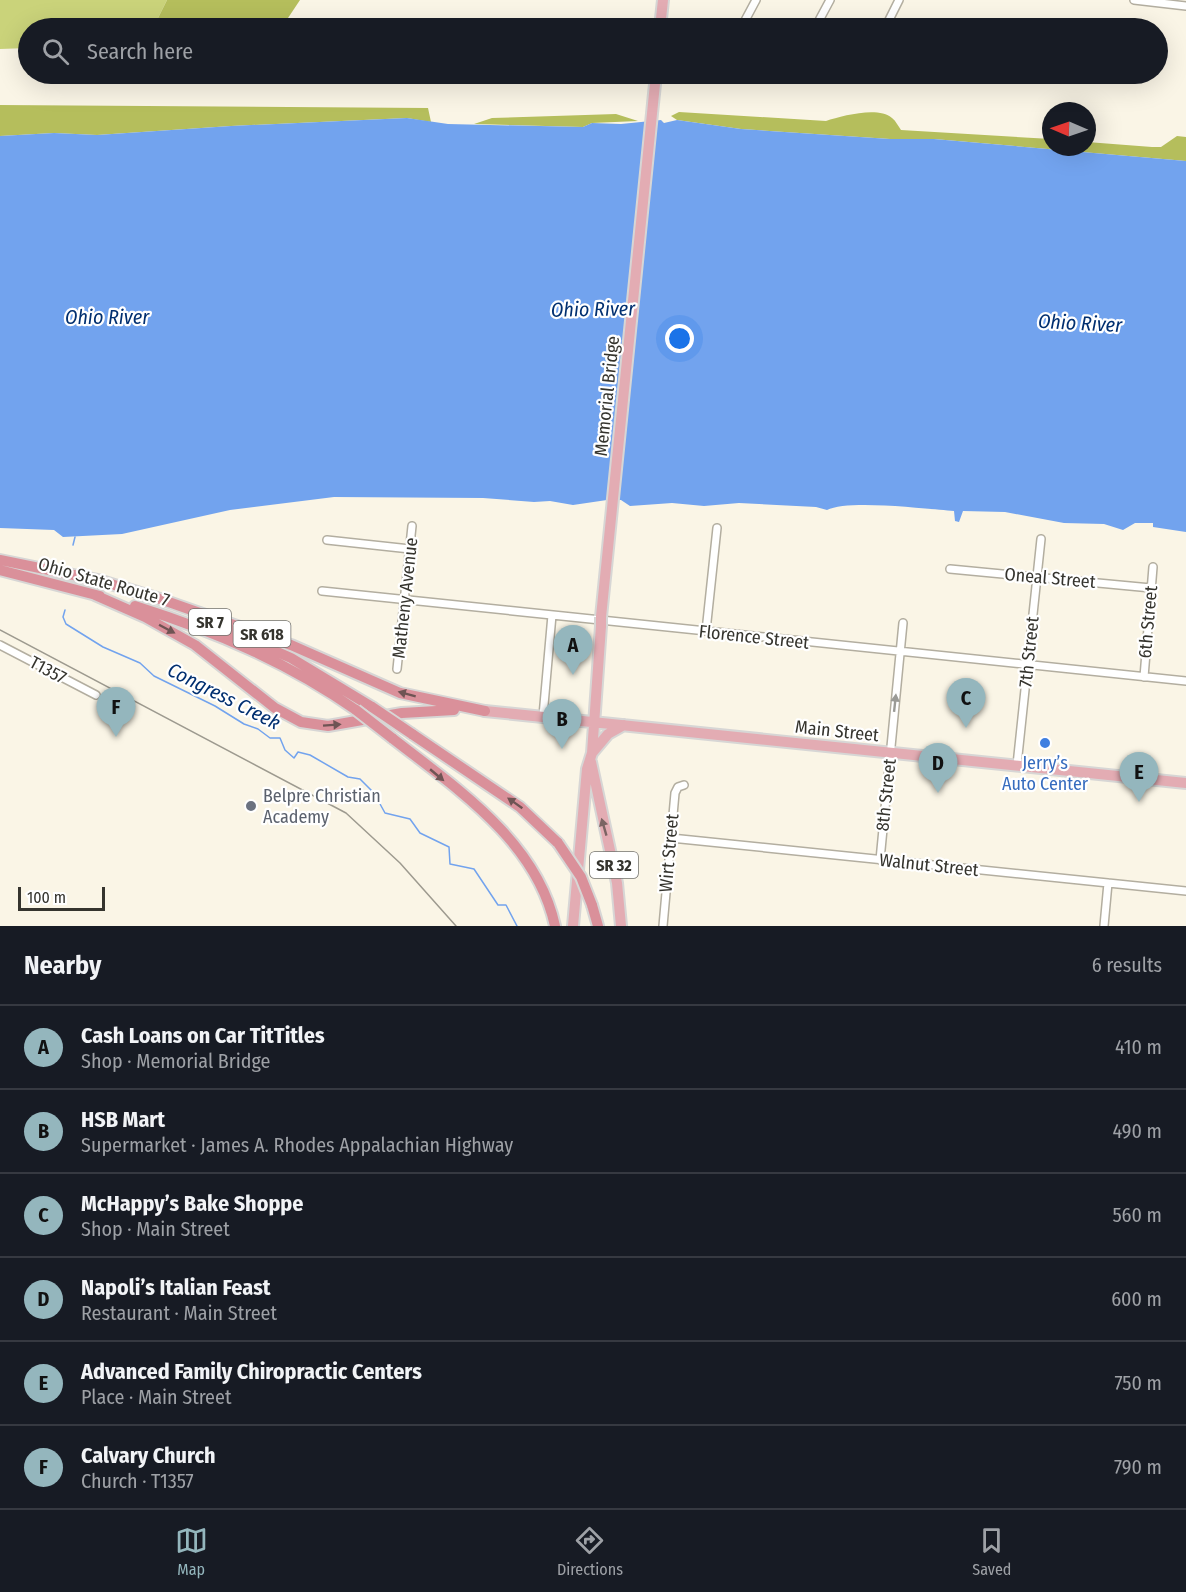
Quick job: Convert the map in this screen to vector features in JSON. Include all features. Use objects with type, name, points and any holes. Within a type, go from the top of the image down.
[{"type":"highway","name":"Ohio State Route 7","points":[[0,560],[36,567]]},
{"type":"highway","name":"SR 7","points":[[36,567],[144,600],[250,639],[308,667],[372,707],[520,807],[558,843],[581,877],[598,926]]},
{"type":"highway","name":"SR 618","points":[[36,567],[98,580],[234,624],[400,693],[485,711]]},
{"type":"highway","name":"Ohio State Route 7","points":[[0,570],[160,614],[235,642],[285,664],[327,690],[392,738],[500,828],[541,885],[555,926]]},
{"type":"highway","name":"SR 618","points":[[95,595],[172,631],[227,668],[275,708],[301,722],[328,726],[413,712],[485,711]]},
{"type":"main road","points":[[661,18],[663,0]]},
{"type":"main road","name":"Memorial Bridge","points":[[593,721],[655,84]]},
{"type":"main road","name":"Main Street","points":[[485,711],[1186,783]]},
{"type":"main road","name":"SR 32","points":[[593,721],[591,758],[617,883],[621,926]]},
{"type":"main road","points":[[591,758],[608,735],[624,725]]},
{"type":"main road","name":"SR 32","points":[[573,926],[587,769],[591,758]]},
{"type":"street","points":[[746,18],[756,0]]},
{"type":"street","points":[[820,18],[830,0]]},
{"type":"street","points":[[890,18],[898,0]]},
{"type":"street","points":[[1134,0],[1186,6]]},
{"type":"street","name":"Matheny Avenue","points":[[397,669],[412,526]]},
{"type":"street","points":[[706,631],[717,528]]},
{"type":"street","name":"7th Street","points":[[1017,765],[1041,539]]},
{"type":"street","points":[[327,540],[410,549]]},
{"type":"street","name":"6th Street","points":[[1144,677],[1153,567]]},
{"type":"street","name":"Oneal Street","points":[[950,569],[1151,588]]},
{"type":"street","name":"Florence Street","points":[[322,591],[1186,681]]},
{"type":"street","points":[[543,716],[552,615]]},
{"type":"street","name":"8th Street","points":[[879,860],[903,623]]},
{"type":"street","name":"T1357","points":[[0,645],[96,695]]},
{"type":"street","name":"Wirt Street","points":[[663,926],[675,793],[678,787],[684,785]]},
{"type":"street","name":"Walnut Street","points":[[671,838],[1186,891]]},
{"type":"street","points":[[1104,926],[1108,883]]},
{"type":"green space","points":[[0,0],[167,0],[158,18],[18,18],[18,48],[0,49]]},
{"type":"green space","points":[[167,0],[300,0],[288,18],[158,18]]},
{"type":"green space","points":[[0,105],[428,108],[431,122],[407,118],[97,135],[54,133],[0,136]]},
{"type":"green space","points":[[679,112],[826,121],[869,112],[886,114],[896,122],[901,130],[1042,138],[1042,148],[934,139],[890,139],[741,129],[677,120],[671,116]]},
{"type":"green space","points":[[616,114],[638,121],[592,123],[583,127],[474,124],[492,118]]},
{"type":"green space","points":[[1177,136],[1186,137],[1186,161],[1096,153],[1096,143],[1161,147]]},
{"type":"water","name":"Ohio River","points":[[407,118],[448,124],[583,127],[592,123],[621,124],[661,120],[664,123],[677,120],[741,129],[890,139],[934,139],[1042,148],[1042,156],[1096,156],[1096,153],[1186,161],[1186,532],[1153,527],[1153,523],[1135,523],[1123,530],[1104,524],[1064,523],[1005,512],[963,511],[959,522],[955,521],[954,511],[869,505],[852,505],[827,510],[816,507],[739,503],[704,506],[672,503],[630,506],[621,500],[573,505],[550,501],[483,498],[334,497],[230,510],[122,534],[63,537],[54,530],[0,528],[0,136],[54,133],[97,135]]},
{"type":"waterway","name":"Congress Creek","points":[[73,545],[75,537]]},
{"type":"waterway","name":"Congress Creek","points":[[65,610],[63,617],[66,624],[103,647],[140,663],[154,676],[215,706],[270,738],[280,738],[285,750],[294,758],[298,752],[310,755],[348,777],[360,779],[374,793],[385,813],[410,819],[420,833],[449,847],[450,864],[474,869],[498,905],[506,905],[517,926]]},
{"type":"railway","points":[[0,630],[346,813],[400,863],[456,926]]},
{"type":"place","name":"Cash Loans on Car TitTitles","points":[[573,675]]},
{"type":"place","name":"McHappy’s Bake Shoppe","points":[[966,728]]},
{"type":"place","name":"Calvary Church","points":[[116,737]]},
{"type":"place","name":"Jerry’s Auto Center","points":[[1045,743]]},
{"type":"place","name":"HSB Mart","points":[[562,749]]},
{"type":"place","name":"Napoli’s Italian Feast","points":[[938,793]]},
{"type":"place","name":"Advanced Family Chiropractic Centers","points":[[1139,802]]},
{"type":"place","name":"Belpre Christian Academy","points":[[251,806]]}]
